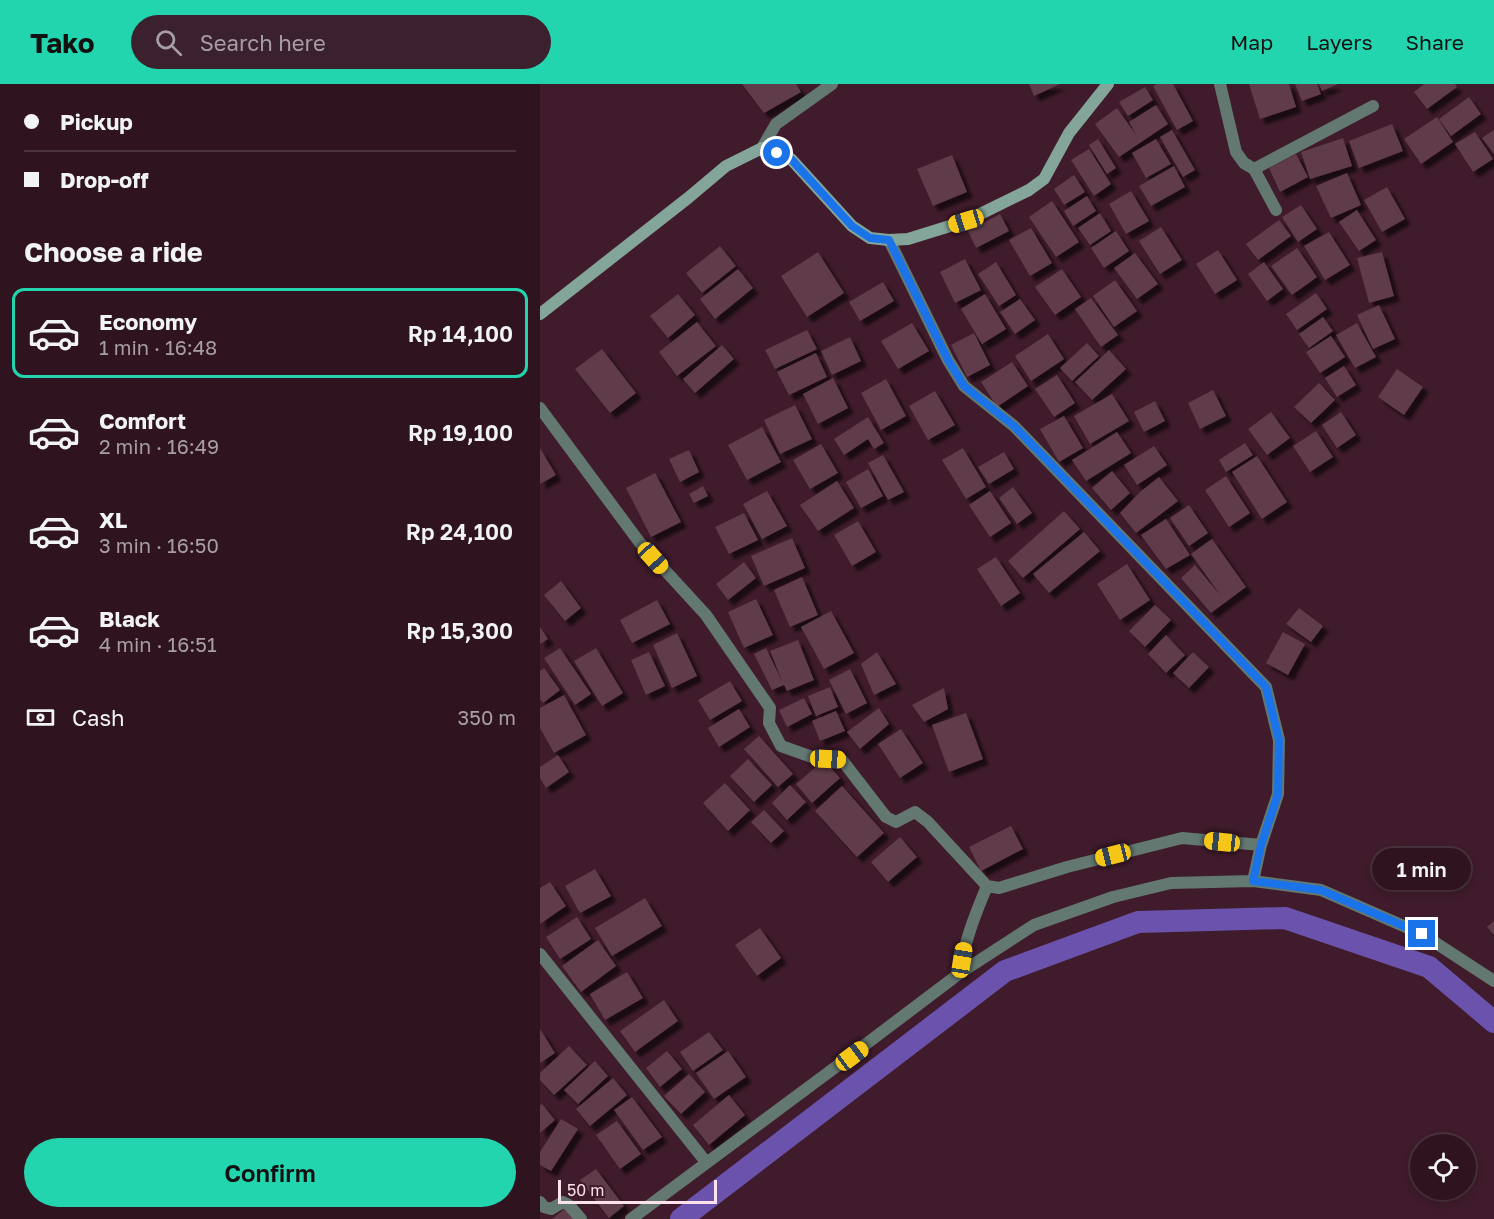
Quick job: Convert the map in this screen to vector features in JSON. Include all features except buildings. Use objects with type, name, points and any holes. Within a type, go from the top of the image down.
[{"type":"street","points":[[540,314],[726,166],[762,148],[776,124],[832,84]]},
{"type":"street","points":[[762,148],[791,159],[852,226],[870,238],[908,239],[966,221],[1029,190],[1044,179],[1069,133],[1108,84]]},
{"type":"street","points":[[1220,84],[1236,152],[1244,163],[1254,169],[1276,210]]},
{"type":"street","points":[[1254,169],[1373,106]]},
{"type":"street","points":[[889,240],[948,360],[964,386],[1014,426],[1266,687],[1279,740],[1278,794],[1261,845],[1253,881]]},
{"type":"street","points":[[540,408],[640,543],[706,615],[770,708],[769,723],[774,737],[781,746],[815,758],[842,760],[886,817],[896,822],[915,812],[928,822],[987,886],[999,888],[1067,867],[1182,838],[1261,845]]},
{"type":"street","points":[[631,1219],[960,973],[1034,925],[1113,897],[1171,883],[1253,881],[1321,890],[1422,934],[1494,981]]},
{"type":"street","points":[[960,973],[963,947],[987,886]]},
{"type":"street","points":[[540,954],[706,1162]]},
{"type":"street","points":[[540,1202],[544,1207],[551,1209],[563,1202],[569,1205],[581,1219]]},
{"type":"waterway","points":[[681,1219],[1005,971],[1138,922],[1285,918],[1429,967],[1494,1022]]},
{"type":"route","points":[[777,153],[791,159],[852,226],[870,238],[889,240],[948,360],[964,386],[1014,426],[1266,687],[1279,740],[1278,794],[1261,845],[1253,881],[1321,890],[1422,934]]}]
